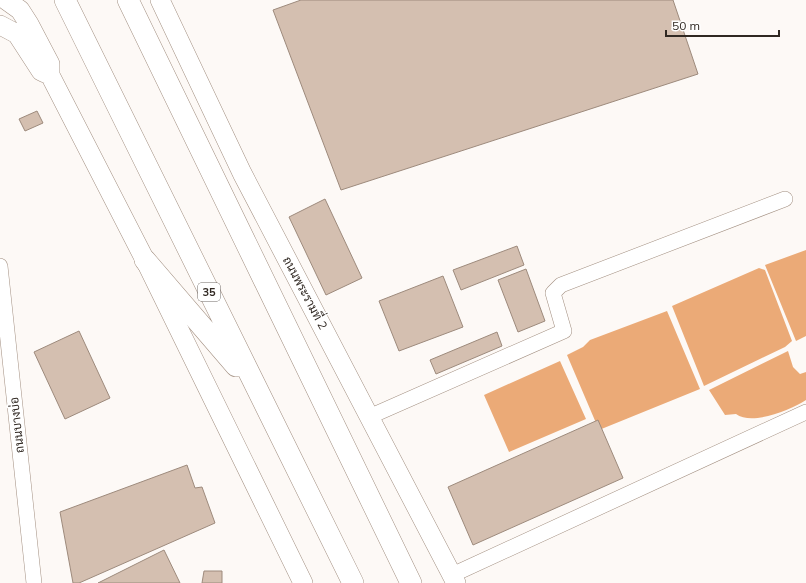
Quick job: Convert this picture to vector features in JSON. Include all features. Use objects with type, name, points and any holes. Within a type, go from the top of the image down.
[{"type":"highway","name":"35","points":[[65,0],[353,583]]},
{"type":"highway","points":[[128,0],[411,583]]},
{"type":"highway","points":[[145,260],[184,303],[258,392]]},
{"type":"main road","points":[[0,20],[5,13],[6,0]]},
{"type":"main road","points":[[6,0],[20,10],[50,64],[50,75],[145,260],[303,583]]},
{"type":"main road","name":"ถนนพระรามที่ 2","points":[[160,0],[242,173],[371,416],[454,579]]},
{"type":"main road","points":[[0,25],[17,34],[41,71],[50,75]]},
{"type":"street","points":[[371,416],[564,331],[553,292],[561,285],[786,199]]},
{"type":"street","name":"ถนนบางบ่อ","points":[[0,266],[34,583]]},
{"type":"street","points":[[454,579],[806,412]]},
{"type":"shaded area","points":[[806,250],[806,336],[796,341],[765,265]]},
{"type":"shaded area","points":[[759,268],[765,270],[792,341],[785,347],[704,386],[672,306]]},
{"type":"shaded area","points":[[667,311],[700,389],[599,430],[567,355],[583,347],[590,340]]},
{"type":"shaded area","points":[[788,351],[793,367],[800,374],[806,372],[806,400],[781,412],[761,417],[751,418],[736,414],[725,415],[709,390]]},
{"type":"shaded area","points":[[560,361],[586,419],[509,452],[484,395]]},
{"type":"building","points":[[301,0],[673,0],[698,74],[341,190],[273,10]]},
{"type":"building","points":[[37,111],[43,123],[25,131],[19,119]]},
{"type":"building","points":[[325,199],[362,278],[326,295],[289,217]]},
{"type":"building","points":[[517,246],[524,265],[461,290],[453,270]]},
{"type":"building","points":[[526,269],[545,321],[518,332],[498,280]]},
{"type":"building","points":[[443,276],[463,327],[399,351],[379,301]]},
{"type":"building","points":[[79,331],[110,398],[65,419],[34,352]]},
{"type":"building","points":[[497,332],[502,346],[436,374],[430,360]]},
{"type":"building","points":[[598,420],[623,478],[473,545],[448,487]]},
{"type":"building","points":[[187,465],[195,488],[202,487],[215,523],[79,583],[73,583],[60,512]]},
{"type":"building","points":[[164,550],[180,583],[98,583]]},
{"type":"building","points":[[204,571],[222,571],[222,583],[202,583]]}]
